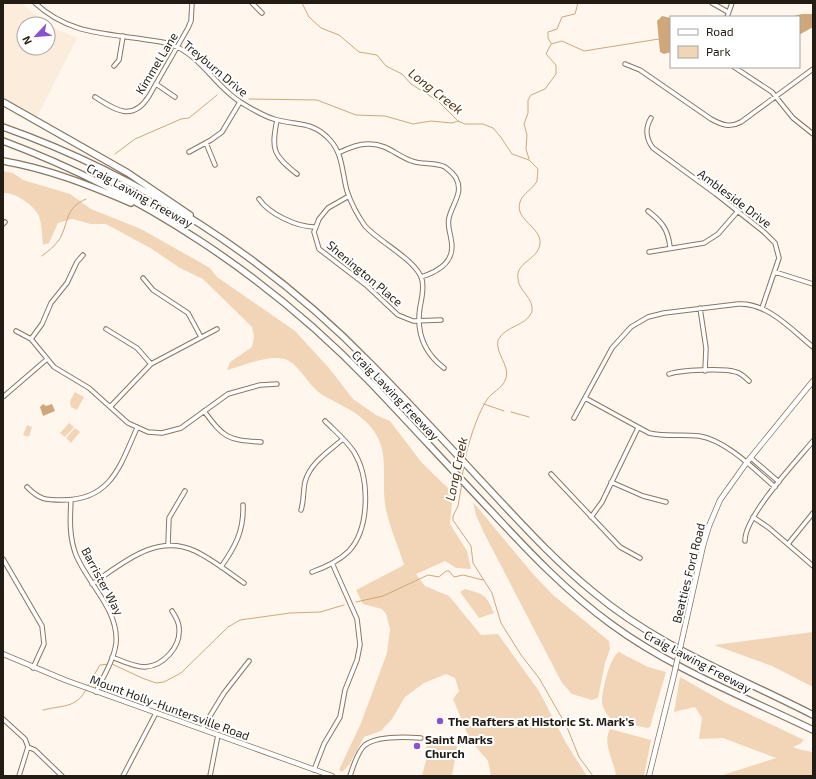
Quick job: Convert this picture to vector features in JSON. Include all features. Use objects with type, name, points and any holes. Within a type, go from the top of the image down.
[{"type":"highway","points":[[3,102],[128,173],[182,208],[206,228]]},
{"type":"highway","name":"Craig Lawing Freeway","points":[[3,127],[44,143],[113,174],[206,228],[260,266],[317,312],[370,363],[573,576],[623,616],[653,636],[694,658],[813,715]]},
{"type":"highway","name":"Craig Lawing Freeway","points":[[3,141],[67,167],[117,192],[158,215],[224,257],[299,315],[368,380],[441,459],[552,574],[611,624],[674,663],[813,730]]},
{"type":"highway","points":[[3,161],[40,168],[72,178],[158,215]]},
{"type":"main road","name":"Beatties Ford Road","points":[[649,776],[709,526],[720,500],[749,460],[813,382]]},
{"type":"main road","name":"Mount Holly-Huntersville Road","points":[[3,654],[33,668],[96,692],[332,776]]},
{"type":"street","name":"Treyburn Drive","points":[[35,3],[56,20],[68,26],[169,44],[177,47],[196,60],[217,84],[240,102],[277,120],[312,126],[326,136],[338,153],[349,196],[358,215],[368,229],[381,241],[412,264],[421,277]]},
{"type":"street","name":"Kimmel Lane","points":[[95,97],[116,110],[130,111],[141,106],[156,84],[190,24],[192,3]]},
{"type":"street","points":[[252,3],[262,13]]},
{"type":"street","points":[[712,3],[728,12]]},
{"type":"street","points":[[727,16],[732,3]]},
{"type":"street","points":[[114,66],[119,60],[123,36]]},
{"type":"street","points":[[625,64],[640,70],[711,119],[725,125],[736,125],[741,122],[813,69]]},
{"type":"street","points":[[735,68],[777,96],[793,118],[813,134]]},
{"type":"street","points":[[156,84],[175,96]]},
{"type":"street","points":[[189,152],[206,143],[224,128],[240,102]]},
{"type":"street","name":"Ambleside Drive","points":[[650,118],[647,134],[648,140],[653,148],[738,211],[775,243],[779,254],[775,272],[762,308]]},
{"type":"street","points":[[277,120],[273,140],[275,153],[297,174]]},
{"type":"street","points":[[206,143],[215,165]]},
{"type":"street","points":[[338,153],[363,144],[380,145],[413,162],[443,166],[455,177],[458,184],[458,194],[448,225],[452,254],[443,268],[421,277],[423,292],[418,322],[424,346],[431,356],[444,368]]},
{"type":"street","points":[[259,199],[265,206],[283,218],[315,227],[328,208],[349,196]]},
{"type":"street","points":[[648,211],[664,225],[670,247]]},
{"type":"street","points":[[649,252],[670,247],[692,246],[711,239],[722,231],[738,211]]},
{"type":"street","name":"Shenington Place","points":[[315,227],[316,244],[323,253],[366,285],[398,315],[418,322],[441,320]]},
{"type":"street","points":[[31,339],[42,324],[52,303],[67,283],[77,262],[84,255]]},
{"type":"street","points":[[775,272],[813,284]]},
{"type":"street","points":[[143,278],[157,292],[188,313],[201,337]]},
{"type":"street","points":[[574,418],[612,348],[631,326],[654,315],[743,303],[762,308],[813,347]]},
{"type":"street","points":[[700,308],[706,348],[705,371]]},
{"type":"street","points":[[106,329],[137,348],[151,364]]},
{"type":"street","points":[[110,407],[151,364],[217,329]]},
{"type":"street","points":[[16,331],[31,339],[46,360],[54,367],[89,388],[128,423],[148,432],[168,432],[185,426],[228,394],[260,385],[277,384]]},
{"type":"street","points":[[3,397],[46,360]]},
{"type":"street","points":[[668,374],[730,370],[741,374],[749,381]]},
{"type":"street","points":[[585,398],[638,428],[659,435],[706,438],[715,441],[749,460],[779,482]]},
{"type":"street","points":[[204,411],[218,430],[227,437],[236,440],[261,442]]},
{"type":"street","points":[[312,572],[344,556],[356,542],[364,516],[364,478],[354,452],[325,421]]},
{"type":"street","points":[[26,487],[44,500],[71,500],[94,494],[110,481],[117,470],[137,428]]},
{"type":"street","points":[[591,516],[599,507],[638,428]]},
{"type":"street","points":[[301,510],[305,483],[310,470],[343,439]]},
{"type":"street","points":[[745,541],[746,530],[753,517],[775,487],[813,441]]},
{"type":"street","points":[[749,460],[775,487]]},
{"type":"street","points":[[551,474],[620,547],[640,558]]},
{"type":"street","points":[[611,482],[643,496],[666,502]]},
{"type":"street","points":[[168,545],[168,522],[185,491]]},
{"type":"street","name":"Barrister Way","points":[[71,500],[71,534],[73,547],[79,562],[114,624],[116,643],[112,657],[96,692]]},
{"type":"street","points":[[221,567],[240,536],[243,524],[243,505]]},
{"type":"street","points":[[788,544],[813,513]]},
{"type":"street","points":[[753,517],[788,544],[813,566]]},
{"type":"street","points":[[92,584],[143,551],[168,545],[196,551],[244,583]]},
{"type":"street","points":[[3,559],[42,626],[44,644],[33,668]]},
{"type":"street","points":[[314,770],[324,744],[340,717],[345,690],[357,660],[360,644],[357,619],[332,563]]},
{"type":"street","points":[[112,657],[144,667],[155,665],[164,660],[174,648],[179,631],[178,622],[172,611]]},
{"type":"street","points":[[202,729],[224,693],[249,661]]},
{"type":"street","points":[[123,776],[156,713]]},
{"type":"street","points":[[3,719],[25,739],[28,747],[19,776]]},
{"type":"street","points":[[210,776],[218,735]]},
{"type":"street","points":[[350,776],[365,745],[373,741],[396,738],[421,738]]},
{"type":"street","points":[[28,747],[35,750],[62,776]]},
{"type":"shaded area","points":[[3,3],[21,3],[36,16],[16,16],[16,56],[56,56],[56,29],[77,38],[37,117],[3,99]]},
{"type":"shaded area","points":[[813,14],[813,27],[800,34],[800,16],[793,16]]},
{"type":"shaded area","points":[[662,16],[670,18],[670,52],[664,54],[660,52],[657,21]]},
{"type":"shaded area","points":[[43,404],[46,406],[52,404],[55,411],[43,416],[40,407]]},
{"type":"green space","points":[[3,171],[13,173],[23,180],[70,194],[91,209],[141,229],[210,268],[217,277],[295,331],[329,368],[353,399],[376,415],[390,421],[422,463],[453,493],[450,524],[467,551],[471,569],[456,568],[445,561],[416,574],[425,586],[449,596],[481,635],[498,634],[539,691],[566,743],[587,776],[491,776],[488,761],[470,740],[453,699],[459,691],[455,678],[446,674],[424,683],[405,697],[392,719],[381,731],[364,737],[349,765],[342,772],[339,770],[361,723],[387,653],[390,629],[386,614],[382,609],[363,604],[356,590],[404,565],[386,512],[384,493],[384,460],[379,440],[365,421],[317,391],[289,361],[275,358],[267,359],[227,370],[230,362],[252,347],[254,336],[252,327],[203,279],[180,268],[152,249],[106,224],[91,224],[72,219],[58,223],[49,243],[43,245],[41,223],[37,212],[24,200],[8,193],[3,193]]},
{"type":"green space","points":[[75,392],[84,397],[77,410],[71,407],[70,401]]},
{"type":"green space","points":[[69,423],[74,427],[65,437],[60,433]]},
{"type":"green space","points":[[27,425],[32,427],[29,437],[23,435]]},
{"type":"green space","points":[[75,428],[80,432],[71,443],[66,438]]},
{"type":"green space","points":[[473,502],[533,574],[553,595],[609,641],[610,649],[605,663],[598,698],[592,700],[572,694],[562,683],[484,533],[476,515]]},
{"type":"green space","points":[[465,589],[484,596],[489,602],[494,613],[479,618],[460,592]]},
{"type":"green space","points":[[813,632],[813,687],[772,666],[714,645]]},
{"type":"green space","points":[[619,652],[648,667],[666,672],[650,727],[647,728],[612,720],[604,709],[602,701],[605,682],[613,660]]},
{"type":"green space","points":[[680,677],[726,703],[804,740],[800,744],[793,747],[813,753],[813,776],[720,776],[776,758],[723,738],[699,739],[702,718],[695,707],[674,712]]},
{"type":"green space","points":[[610,729],[651,740],[644,776],[616,776],[607,740]]},
{"type":"green space","points":[[444,739],[458,742],[452,776],[422,776],[427,756],[426,741],[437,743]]},
{"type":"waterway","name":"Long Creek","points":[[302,3],[309,17],[321,28],[339,35],[359,52],[377,55],[386,66],[402,74],[411,84],[438,101],[458,121],[465,124],[483,124],[493,128],[512,154],[529,160],[538,169],[537,181],[521,199],[519,208],[524,219],[537,233],[540,244],[535,254],[523,265],[518,273],[519,284],[531,302],[532,312],[525,321],[506,331],[498,340],[499,350],[507,373],[506,378],[502,385],[488,398],[479,414],[468,446],[465,460]]},
{"type":"waterway","points":[[551,43],[548,38],[548,32],[557,29],[562,17],[575,14],[578,3]]},
{"type":"waterway","points":[[529,159],[526,149],[527,135],[524,124],[528,113],[528,100],[531,95],[545,89],[556,74],[556,65],[546,54],[551,44],[562,41],[584,51],[659,39]]},
{"type":"waterway","points":[[115,154],[135,139],[181,119],[189,118],[217,95]]},
{"type":"waterway","points":[[249,99],[317,100],[356,115],[385,116],[413,124],[431,121],[452,123],[458,121]]},
{"type":"waterway","points":[[42,256],[59,240],[70,212],[74,207],[86,199]]},
{"type":"waterway","points":[[484,404],[504,411]]},
{"type":"waterway","points":[[511,412],[529,417]]},
{"type":"waterway","name":"Long Creek","points":[[462,478],[464,465]]},
{"type":"waterway","name":"Long Creek","points":[[462,483],[458,506],[453,516],[453,520],[471,546],[473,563],[492,593],[501,623],[521,655],[539,678],[567,727],[579,757],[593,776]]},
{"type":"waterway","points":[[356,602],[383,596],[428,575],[439,577],[446,571],[449,571],[454,577],[463,575],[483,580]]},
{"type":"waterway","points":[[112,664],[156,683],[164,682],[181,673],[228,627],[240,620],[290,613],[320,612],[344,605]]},
{"type":"waterway","points":[[88,685],[100,665],[109,664]]},
{"type":"waterway","points":[[43,710],[73,703],[82,696],[86,690]]},
{"type":"place","name":"The Rafters at Historic St. Mark's","points":[[440,721]]},
{"type":"place","name":"Saint Marks Church","points":[[417,746]]}]
